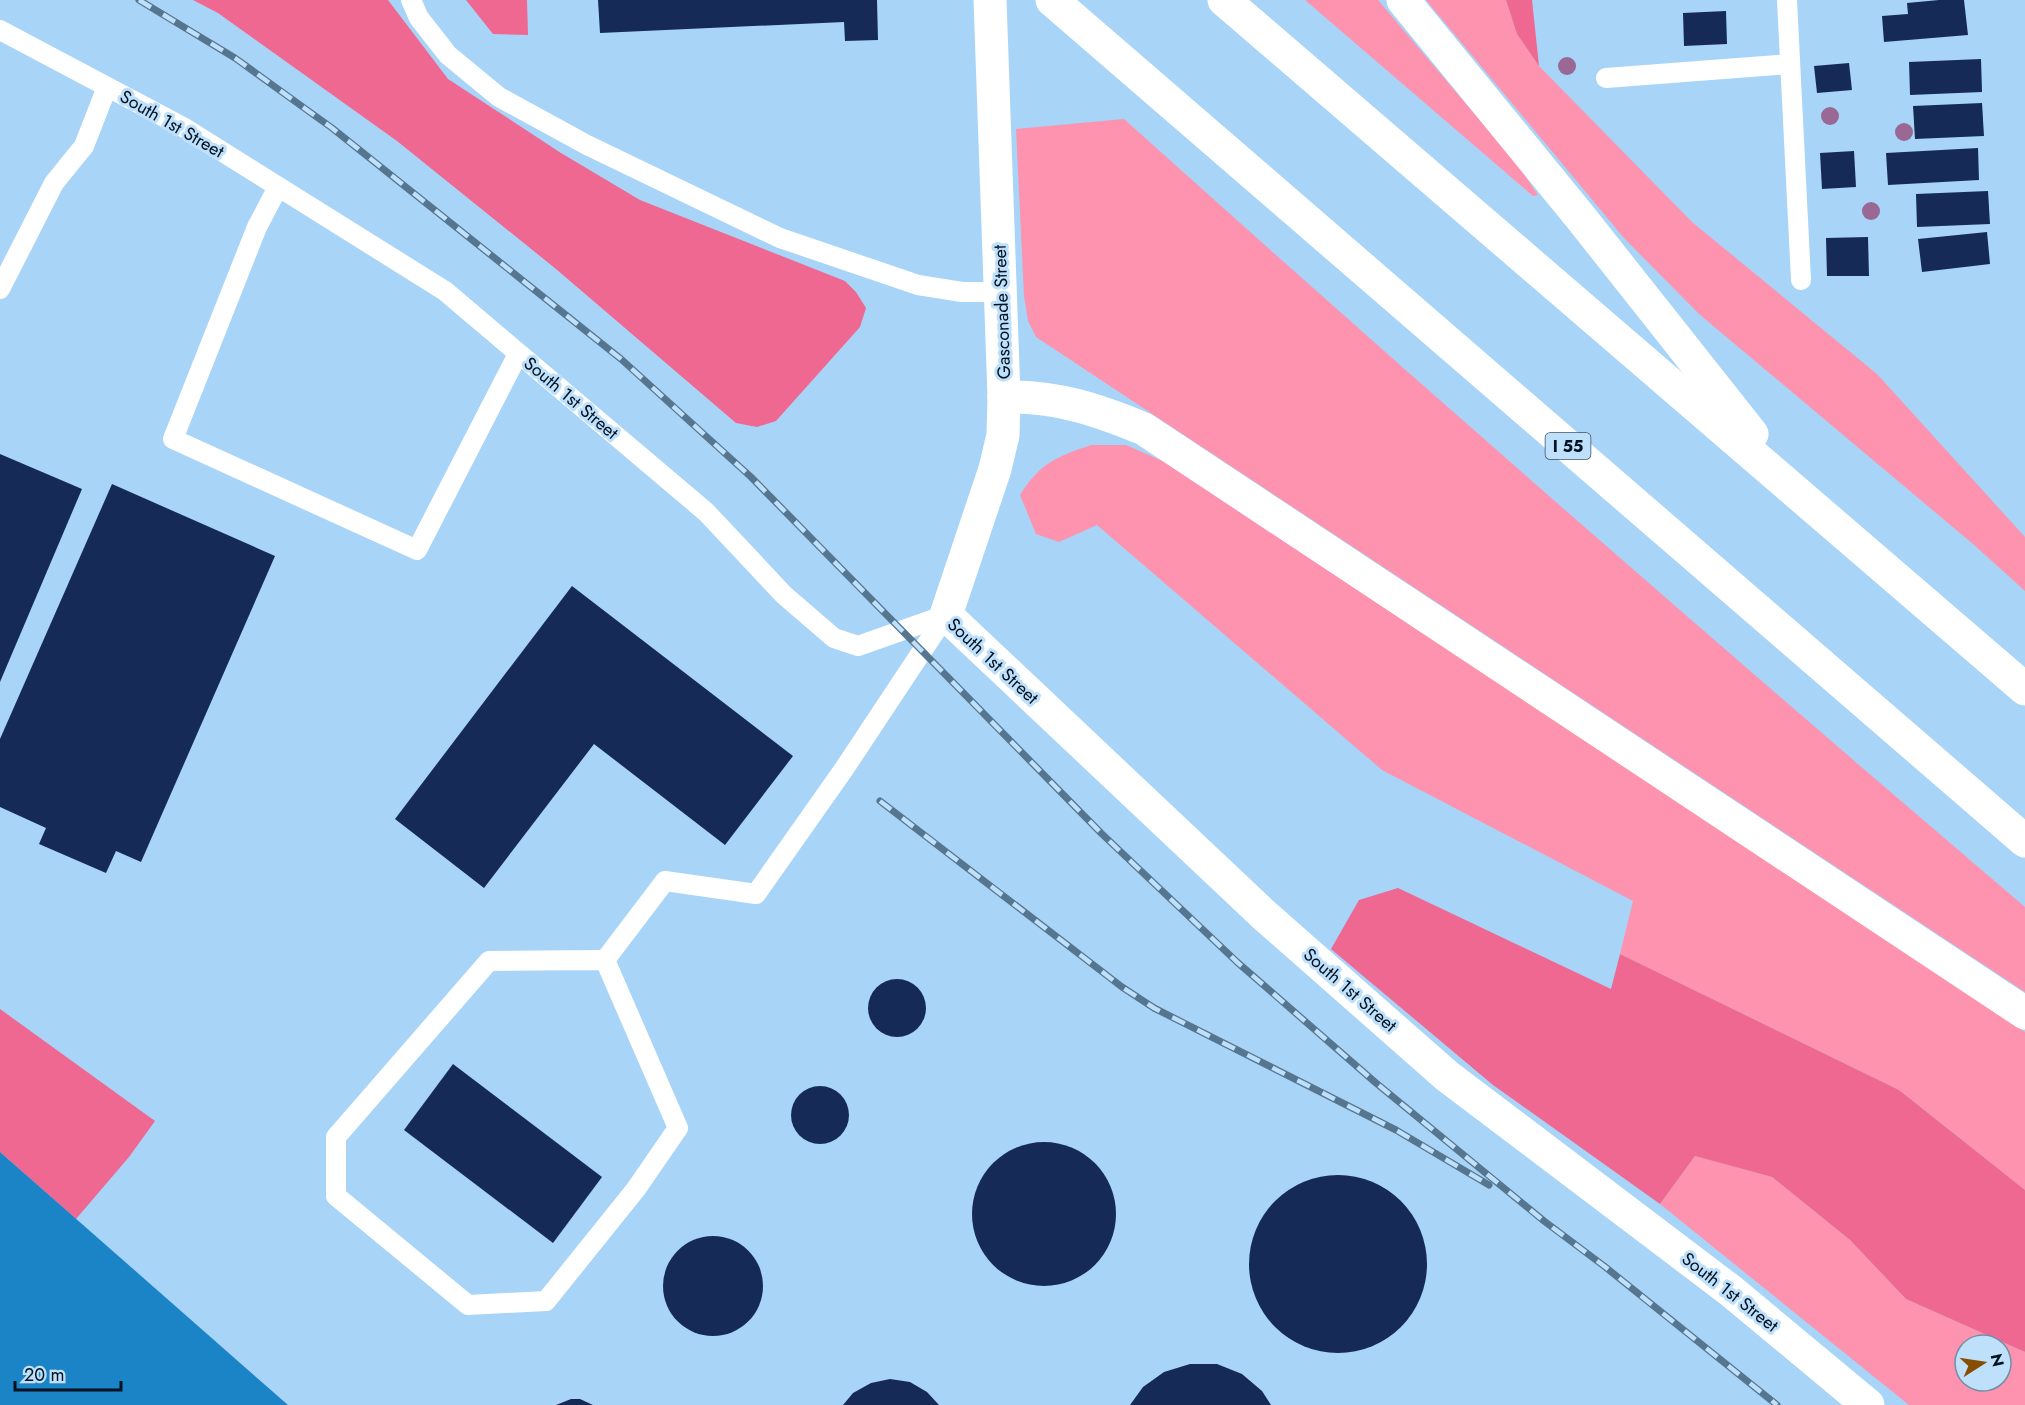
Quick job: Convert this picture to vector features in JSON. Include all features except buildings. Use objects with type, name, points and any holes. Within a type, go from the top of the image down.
[{"type":"main road","name":"Gasconade Street","points":[[946,615],[995,469],[1003,435],[1001,292],[990,0]]},
{"type":"main road","name":"I 55","points":[[1052,0],[2025,841]]},
{"type":"main road","points":[[1224,0],[2025,689]]},
{"type":"main road","points":[[1403,0],[1574,210],[1799,494]]},
{"type":"main road","points":[[1004,397],[1029,396],[1060,400],[1104,412],[1144,429],[2025,1014]]},
{"type":"main road","name":"South 1st Street","points":[[946,615],[1264,915],[1447,1076],[1731,1291],[1868,1405]]},
{"type":"lane","points":[[411,0],[419,18],[447,55],[499,97],[587,145],[790,242],[918,285],[962,292],[1001,292]]},
{"type":"lane","points":[[1786,0],[1801,280]]},
{"type":"lane","name":"South 1st Street","points":[[0,30],[183,128],[445,291],[706,512],[784,595],[834,638],[858,646],[946,615]]},
{"type":"lane","points":[[1606,78],[1790,64]]},
{"type":"lane","points":[[0,289],[54,183],[84,146],[107,87]]},
{"type":"lane","points":[[278,187],[257,227],[173,439],[417,550],[518,354]]},
{"type":"lane","points":[[605,960],[665,881],[756,894],[844,769],[946,615]]},
{"type":"lane","points":[[605,960],[678,1128],[639,1185],[546,1301],[468,1305],[336,1196],[336,1137],[489,961],[605,960]]},
{"type":"shaded area","points":[[193,0],[388,0],[448,79],[561,153],[640,200],[845,281],[856,292],[866,308],[860,327],[776,421],[757,427],[736,423],[556,269],[397,141],[218,13]]},
{"type":"shaded area","points":[[466,0],[527,0],[528,35],[493,34]]},
{"type":"shaded area","points":[[1305,0],[1378,0],[1517,164],[1538,195],[1533,196]]},
{"type":"shaded area","points":[[1426,0],[1506,0],[1517,34],[1539,66],[1692,222],[1877,374],[2025,537],[2025,591],[1973,544],[1699,314],[1624,238]]},
{"type":"shaded area","points":[[1506,0],[1532,0],[1539,66],[1517,34]]},
{"type":"shaded area","points":[[1124,119],[1572,516],[2025,907],[2025,992],[1036,337],[1028,321],[1024,296],[1016,129]]},
{"type":"shaded area","points":[[1091,445],[1126,445],[1165,462],[2025,1032],[2025,1190],[1899,1090],[1620,954],[1633,901],[1382,770],[1097,525],[1059,542],[1036,534],[1020,495],[1035,475],[1050,462]]},
{"type":"shaded area","points":[[1398,888],[1611,989],[1620,954],[1899,1090],[2025,1190],[2025,1352],[2013,1347],[2013,1333],[1982,1333],[1906,1299],[1850,1240],[1772,1177],[1695,1156],[1660,1204],[1493,1085],[1331,949],[1359,900]]},
{"type":"shaded area","points":[[0,1009],[155,1121],[129,1157],[76,1219],[0,1152]]},
{"type":"shaded area","points":[[1695,1156],[1772,1177],[1850,1240],[1906,1299],[1982,1333],[1953,1333],[1953,1393],[2013,1393],[2013,1347],[2025,1352],[2025,1405],[1909,1405],[1660,1204]]},
{"type":"water","points":[[0,1152],[288,1405],[0,1405]]},
{"type":"railway","points":[[139,0],[235,58],[332,128],[621,359],[751,477],[1101,833],[1237,962],[1376,1083],[1544,1221],[1604,1266],[1777,1405]]},
{"type":"railway","points":[[880,801],[1122,987],[1154,1008],[1396,1130],[1489,1185]]}]
